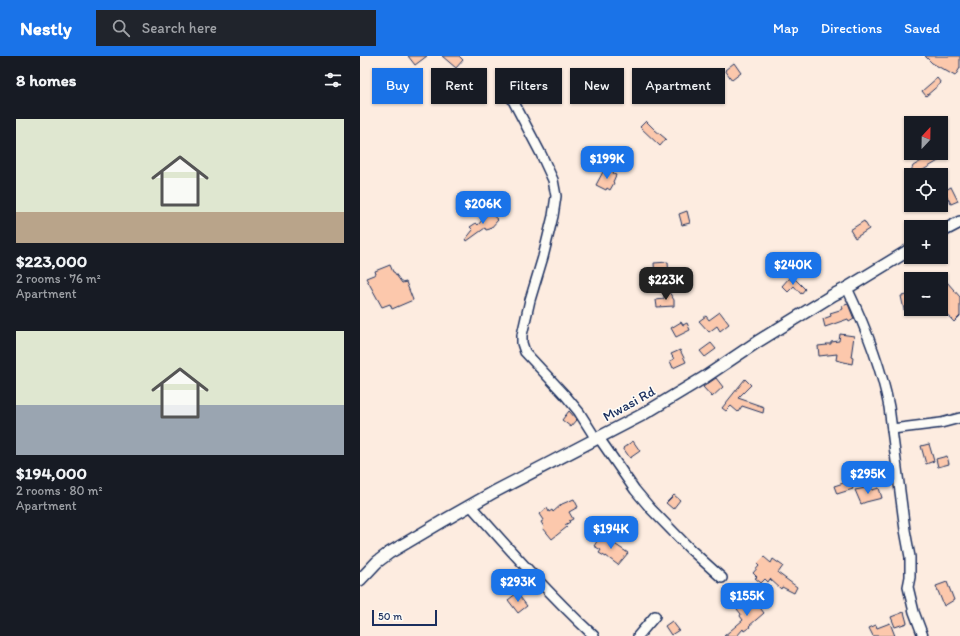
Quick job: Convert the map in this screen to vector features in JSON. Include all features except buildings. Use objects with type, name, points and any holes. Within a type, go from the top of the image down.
[{"type":"street","points":[[515,104],[541,154],[552,180],[556,196],[553,216],[543,257],[530,300],[522,335],[522,343],[525,352],[579,412],[635,490],[651,509],[690,549],[722,578]]},
{"type":"street","points":[[948,228],[960,222]]},
{"type":"street","name":"Mwasi Rd","points":[[360,580],[377,562],[389,553],[470,504],[642,415],[705,377],[832,294],[847,288],[904,254]]},
{"type":"street","points":[[847,288],[868,334],[887,394],[910,558],[910,577],[908,587],[914,612],[923,636]]},
{"type":"street","points":[[892,429],[941,423],[960,418]]},
{"type":"street","points":[[470,504],[556,600],[594,636]]},
{"type":"street","points":[[638,636],[655,616]]}]
